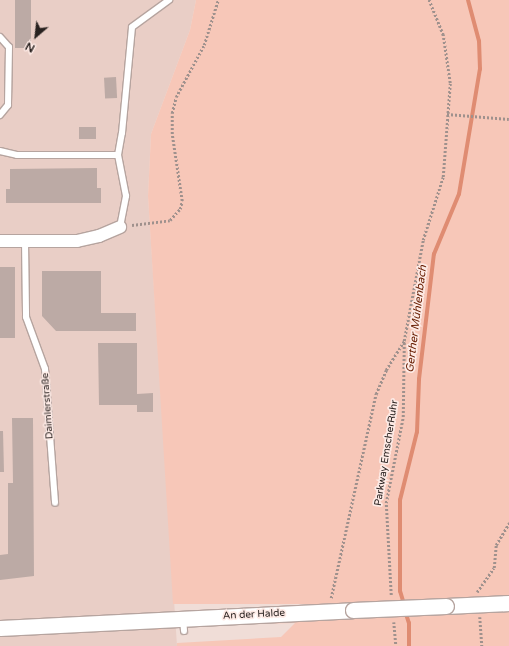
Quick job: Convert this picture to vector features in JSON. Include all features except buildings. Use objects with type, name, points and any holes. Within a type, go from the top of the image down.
[{"type":"street","points":[[0,241],[77,241],[99,236],[120,227]]},
{"type":"street","name":"An der Halde","points":[[0,628],[183,625],[330,611],[446,606],[476,611],[509,603]]},
{"type":"lane","points":[[120,227],[126,196],[118,155],[122,133],[132,27],[170,0]]},
{"type":"lane","points":[[0,37],[9,47],[9,61],[8,105],[0,115]]},
{"type":"lane","points":[[0,151],[17,155],[118,155]]},
{"type":"lane","name":"Daimlerstraße","points":[[25,241],[26,317],[45,369],[55,503]]},
{"type":"path","points":[[120,227],[170,220],[180,210],[182,201],[172,134],[172,113],[176,97],[204,45],[218,0]]},
{"type":"path","name":"Parkway EmscherRuhr","points":[[392,601],[386,503],[403,417],[404,341],[423,240],[442,177],[450,83],[448,56],[431,1]]},
{"type":"path","points":[[447,114],[509,119]]},
{"type":"path","points":[[330,611],[376,394],[386,370],[404,341]]},
{"type":"path","points":[[482,646],[476,611],[476,593],[494,568],[496,545],[509,523]]},
{"type":"path","points":[[393,616],[396,646]]},
{"type":"shaded area","points":[[0,0],[196,0],[190,30],[151,134],[148,196],[177,646],[0,646]]},
{"type":"shaded area","points":[[196,0],[509,0],[509,646],[177,646],[177,643],[281,637],[295,623],[206,625],[299,619],[315,604],[173,604],[148,196],[151,134],[190,30]]},
{"type":"shaded area","points":[[0,627],[161,627],[161,630],[0,630]]},
{"type":"waterway","name":"Gerther Mühlenbach","points":[[404,604],[400,591],[400,500],[417,432],[419,379],[434,254],[459,194],[480,69],[479,41],[468,0]]},
{"type":"waterway","name":"Gerther Mühlenbach","points":[[405,611],[409,623],[409,646]]}]
